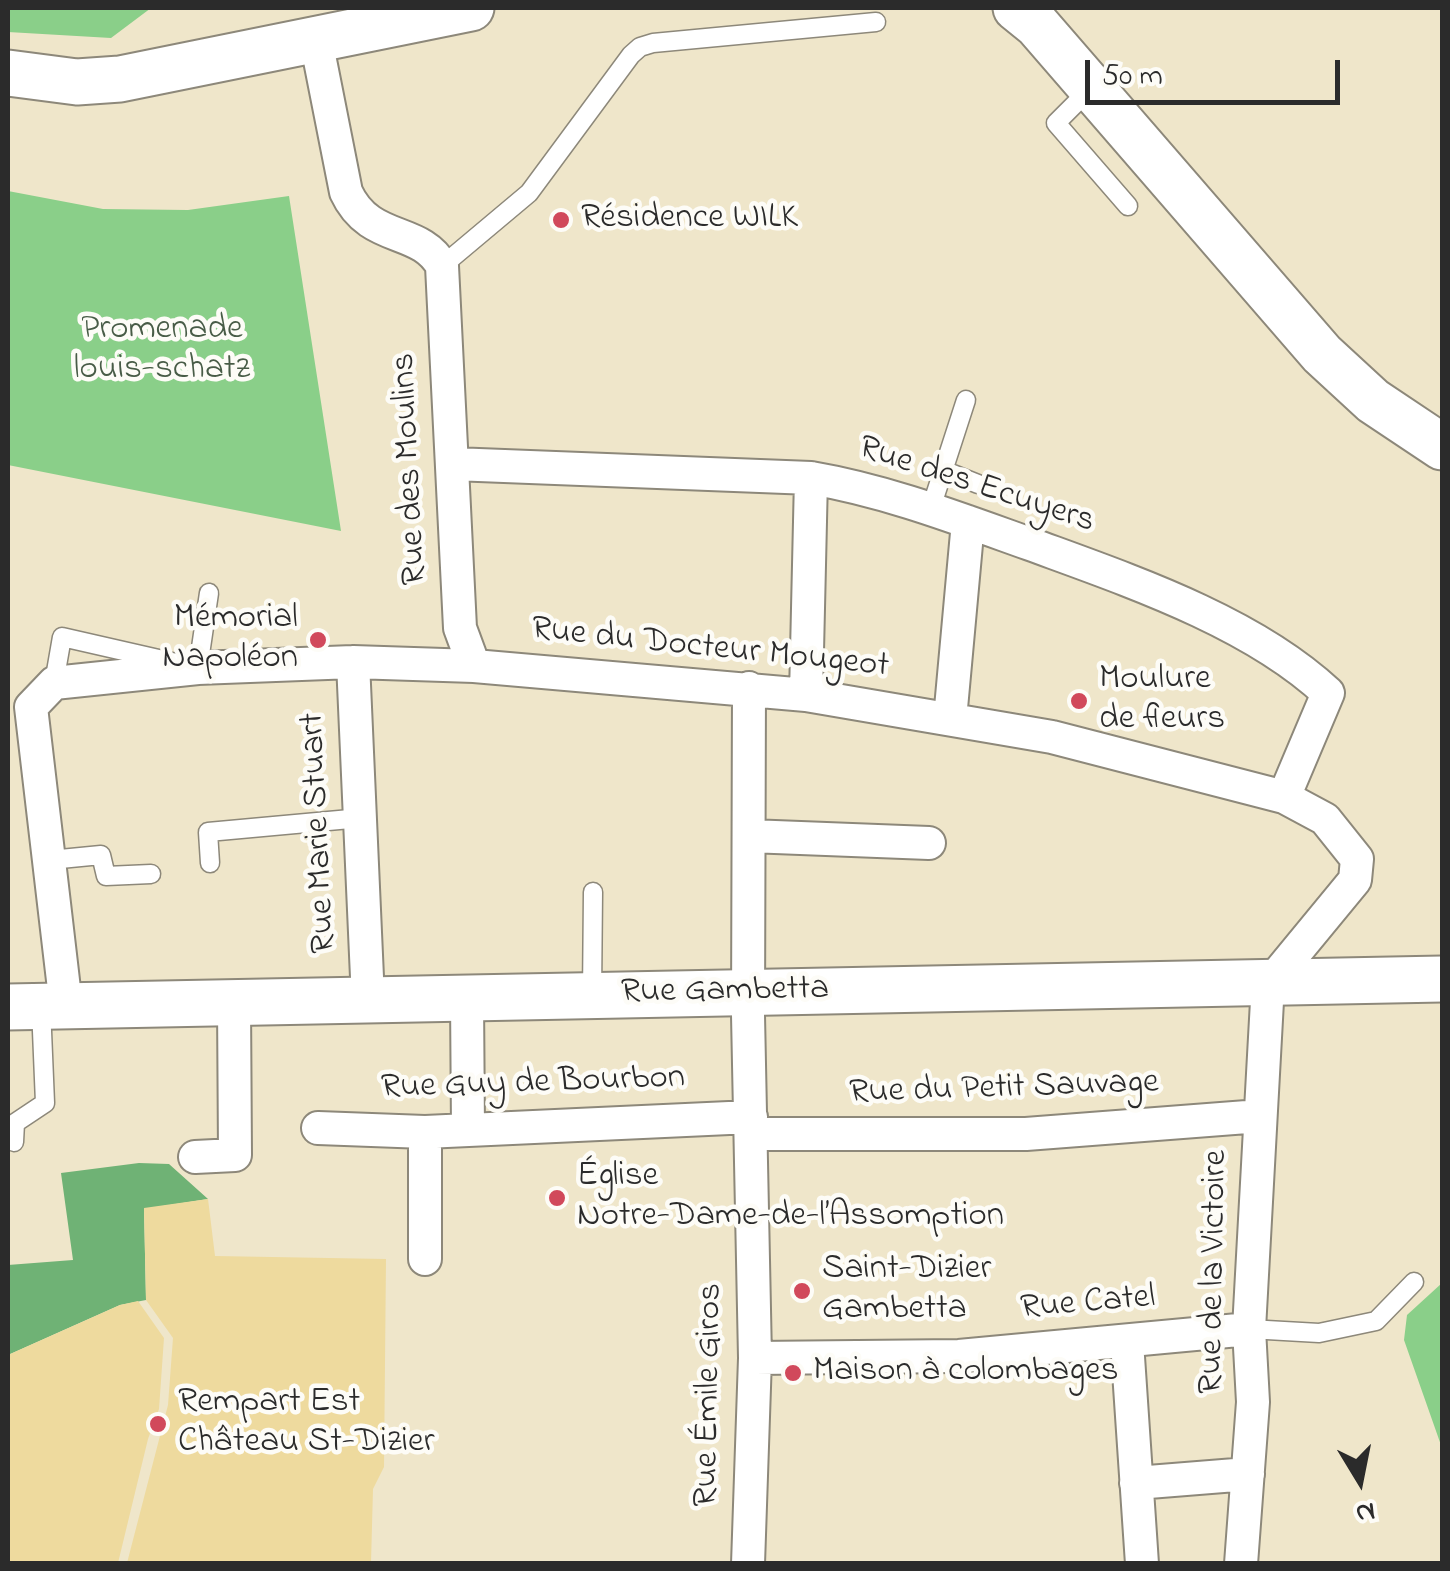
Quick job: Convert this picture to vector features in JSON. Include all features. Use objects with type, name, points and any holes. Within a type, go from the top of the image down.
[{"type":"main road","points":[[8,72],[78,82],[120,79],[471,8]]},
{"type":"main road","points":[[1016,8],[1037,25],[1322,354],[1374,401],[1442,447]]},
{"type":"main road","name":"Rue Gambetta","points":[[38,1006],[1442,979]]},
{"type":"street","points":[[316,40],[352,206],[373,226],[425,246],[442,266]]},
{"type":"street","name":"Rue des Moulins","points":[[442,266],[460,628],[474,666]]},
{"type":"street","name":"Rue des Ecuyers","points":[[453,464],[811,478],[856,486],[931,508],[1146,586],[1304,670],[1328,692],[1284,797]]},
{"type":"street","points":[[806,695],[811,478]]},
{"type":"street","points":[[950,719],[968,522]]},
{"type":"street","name":"Rue du Docteur Mougeot","points":[[42,695],[198,668],[353,662],[474,666],[806,695],[1052,737],[1284,797],[1324,819],[1356,859],[1355,880],[1272,982]]},
{"type":"street","name":"Rue Marie Stuart","points":[[353,662],[368,1000]]},
{"type":"street","name":"Rue Émile Giros","points":[[748,1564],[755,1358],[749,688]]},
{"type":"street","points":[[38,1006],[50,860],[42,695]]},
{"type":"street","points":[[749,836],[929,843]]},
{"type":"street","name":"Rue de la Victoire","points":[[1241,1564],[1253,1402],[1249,1329],[1260,1116],[1267,1000],[1272,982]]},
{"type":"street","points":[[468,998],[468,1130]]},
{"type":"street","points":[[195,1157],[234,1155],[234,1003]]},
{"type":"street","name":"Rue du Petit Sauvage","points":[[751,1125],[1026,1134],[1260,1116]]},
{"type":"street","name":"Rue Guy de Bourbon","points":[[318,1128],[426,1132],[751,1125]]},
{"type":"street","points":[[424,1259],[426,1132]]},
{"type":"street","name":"Rue Catel","points":[[755,1358],[958,1356],[1249,1329]]},
{"type":"street","points":[[1127,1342],[1142,1564]]},
{"type":"street","points":[[1136,1483],[1248,1474]]},
{"type":"lane","points":[[442,266],[529,194],[640,46],[876,22]]},
{"type":"lane","points":[[1092,88],[1056,123],[1128,206]]},
{"type":"lane","points":[[931,508],[966,400]]},
{"type":"lane","points":[[943,470],[978,484]]},
{"type":"lane","points":[[42,695],[62,637],[198,668],[209,593]]},
{"type":"lane","points":[[210,862],[208,832],[360,818]]},
{"type":"lane","points":[[50,860],[101,855],[106,876],[151,874]]},
{"type":"lane","points":[[592,996],[593,892]]},
{"type":"lane","points":[[14,1142],[15,1123],[45,1103],[38,1006]]},
{"type":"lane","points":[[1249,1329],[1320,1333],[1376,1322],[1414,1282]]},
{"type":"green space","points":[[8,8],[151,8],[111,38],[8,32]]},
{"type":"green space","name":"Promenade louis-schatz","points":[[8,191],[103,209],[188,210],[289,196],[341,531],[8,465]]},
{"type":"green space","points":[[139,1163],[169,1164],[208,1199],[144,1209],[146,1300],[120,1305],[8,1355],[8,1265],[73,1260],[61,1173]]},
{"type":"green space","points":[[1442,1283],[1442,1448],[1404,1340],[1407,1315]]},
{"type":"sand","points":[[208,1199],[215,1256],[386,1259],[384,1467],[373,1489],[371,1563],[127,1563],[168,1405],[173,1338],[146,1300],[144,1208]]},
{"type":"sand","points":[[138,1301],[164,1338],[159,1409],[118,1563],[8,1563],[8,1355],[120,1305]]},
{"type":"place","name":"Résidence WILK","points":[[561,220]]},
{"type":"place","name":"Mémorial Napoléon","points":[[318,640]]},
{"type":"place","name":"Moulure de fleurs","points":[[1079,701]]},
{"type":"place","name":"Église Notre-Dame-de-l’Assomption","points":[[557,1198]]},
{"type":"place","name":"Saint-Dizier Gambetta","points":[[802,1291]]},
{"type":"place","name":"Maison à colombages","points":[[793,1373]]},
{"type":"place","name":"Rempart Est Château St-Dizier","points":[[158,1424]]}]
